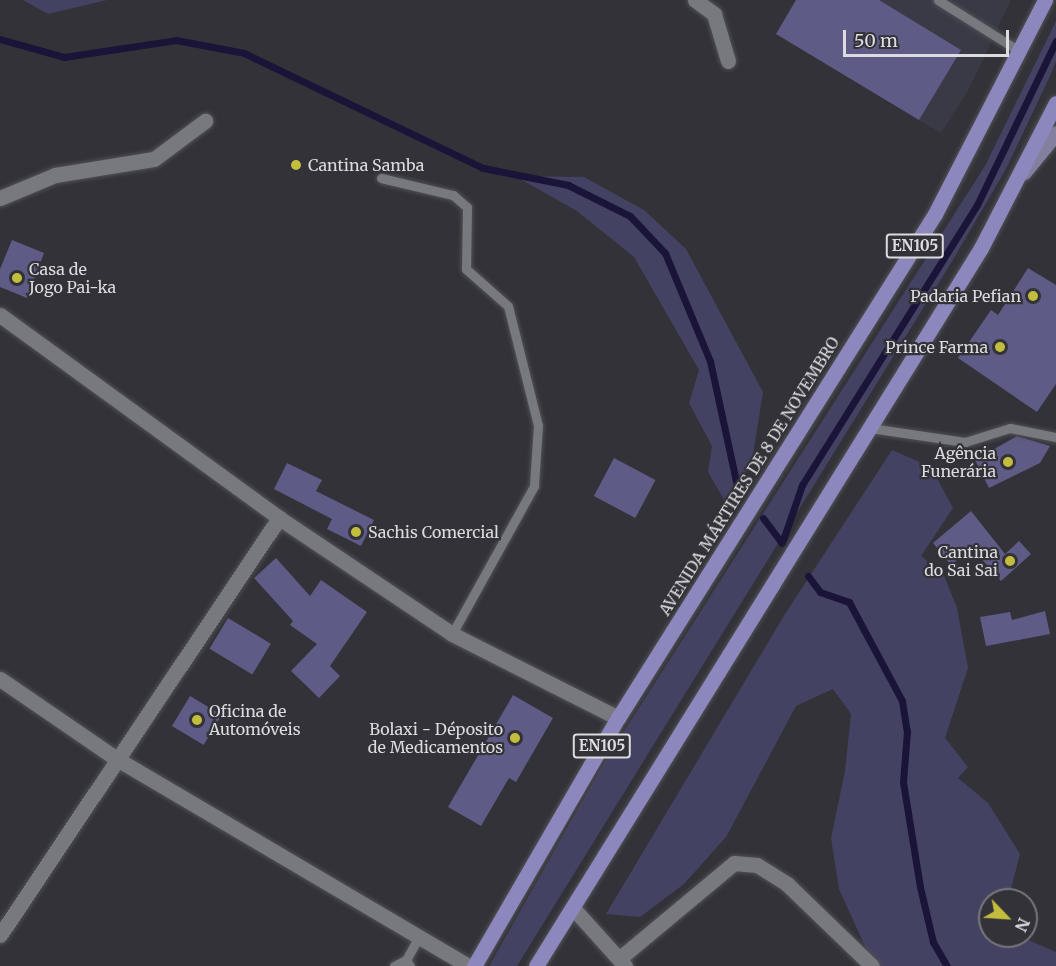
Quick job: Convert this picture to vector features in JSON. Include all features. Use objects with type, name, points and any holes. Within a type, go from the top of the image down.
[{"type":"main road","name":"AVENIDA MÁRTIRES DE 8 DE NOVEMBRO","points":[[474,966],[618,718],[934,214],[1021,52],[1045,0]]},
{"type":"main road","points":[[536,966],[870,428],[1024,172],[1056,103]]},
{"type":"main road","points":[[1024,172],[1056,133]]},
{"type":"street","points":[[695,0],[714,14],[728,61]]},
{"type":"street","points":[[0,198],[55,175],[144,163],[205,121]]},
{"type":"street","points":[[0,315],[279,518],[452,634],[618,718]]},
{"type":"street","points":[[0,935],[279,518]]},
{"type":"street","points":[[0,679],[117,759],[468,966]]},
{"type":"street","points":[[573,908],[623,962],[734,863],[757,866],[787,884],[872,966]]},
{"type":"lane","points":[[938,0],[1021,52]]},
{"type":"lane","points":[[381,178],[453,195],[467,207],[466,268],[508,306],[538,424],[534,486],[452,634]]},
{"type":"lane","points":[[870,428],[965,442],[1010,428],[1056,437]]},
{"type":"lane","points":[[394,966],[408,963],[419,937]]},
{"type":"shaded area","points":[[23,0],[107,0],[48,14]]},
{"type":"shaded area","points":[[796,0],[1011,0],[970,87],[941,133],[776,34]]},
{"type":"shaded area","points":[[1056,21],[1056,61],[1050,76],[1006,169],[951,263],[517,966],[489,966],[605,761],[985,166]]},
{"type":"shaded area","points":[[515,176],[584,177],[644,210],[686,249],[763,392],[752,461],[726,503],[708,472],[712,446],[689,403],[699,370],[634,257],[577,211]]},
{"type":"shaded area","points":[[892,450],[931,467],[953,508],[921,556],[943,573],[957,608],[968,668],[945,738],[968,767],[958,778],[988,803],[1020,854],[1011,888],[978,888],[978,948],[1038,948],[1038,944],[1056,952],[1056,966],[874,966],[839,889],[831,838],[845,771],[851,714],[833,689],[796,706],[726,837],[684,884],[640,917],[606,914],[785,614]]},
{"type":"building","points":[[796,0],[879,0],[961,50],[919,120],[776,34]]},
{"type":"building","name":"Casa de Jogo Pai-ka","points":[[12,240],[44,253],[27,298],[0,287],[0,269]]},
{"type":"building","points":[[1028,268],[1056,285],[1056,384],[1037,412],[958,358],[991,310],[998,315]]},
{"type":"building","name":"Agência Funerária","points":[[1017,436],[1050,446],[1040,463],[989,488],[975,460]]},
{"type":"building","points":[[614,458],[655,480],[635,518],[594,496]]},
{"type":"building","points":[[287,463],[322,480],[316,491],[374,520],[361,546],[327,529],[332,519],[274,489]]},
{"type":"building","points":[[971,511],[1005,554],[1019,541],[1031,554],[1001,581],[972,548],[951,565],[933,543]]},
{"type":"building","points":[[276,558],[310,596],[321,580],[367,612],[330,666],[340,676],[319,698],[291,671],[317,644],[290,625],[293,621],[254,578]]},
{"type":"building","points":[[1045,611],[1050,634],[986,646],[980,617],[1010,612],[1012,620]]},
{"type":"building","points":[[228,618],[271,644],[252,675],[209,649]]},
{"type":"building","name":"Bolaxi - Déposito de Medicamentos","points":[[513,695],[553,718],[516,782],[509,778],[481,826],[448,807]]},
{"type":"building","name":"Oficina de Automóveis","points":[[190,696],[222,715],[204,745],[172,726]]},
{"type":"waterway","points":[[0,39],[64,57],[176,40],[244,53],[483,168],[568,185],[630,216],[665,253],[710,361],[737,486]]},
{"type":"waterway","points":[[782,543],[802,485],[977,205],[1056,41]]},
{"type":"waterway","points":[[763,518],[782,543]]},
{"type":"waterway","points":[[808,576],[820,592],[849,602],[902,701],[907,731],[903,782],[920,887],[933,942],[947,966]]},
{"type":"place","name":"Cantina Samba","points":[[296,165]]},
{"type":"place","name":"Casa de Jogo Pai-ka","points":[[17,278]]},
{"type":"place","name":"Padaria Pefian","points":[[1033,296]]},
{"type":"place","name":"Prince Farma","points":[[1000,347]]},
{"type":"place","name":"Agência Funerária","points":[[1008,462]]},
{"type":"place","name":"Sachis Comercial","points":[[356,532]]},
{"type":"place","name":"Cantina do Sai Sai","points":[[1010,561]]},
{"type":"place","name":"Oficina de Automóveis","points":[[197,720]]},
{"type":"place","name":"Bolaxi - Déposito de Medicamentos","points":[[515,738]]}]
